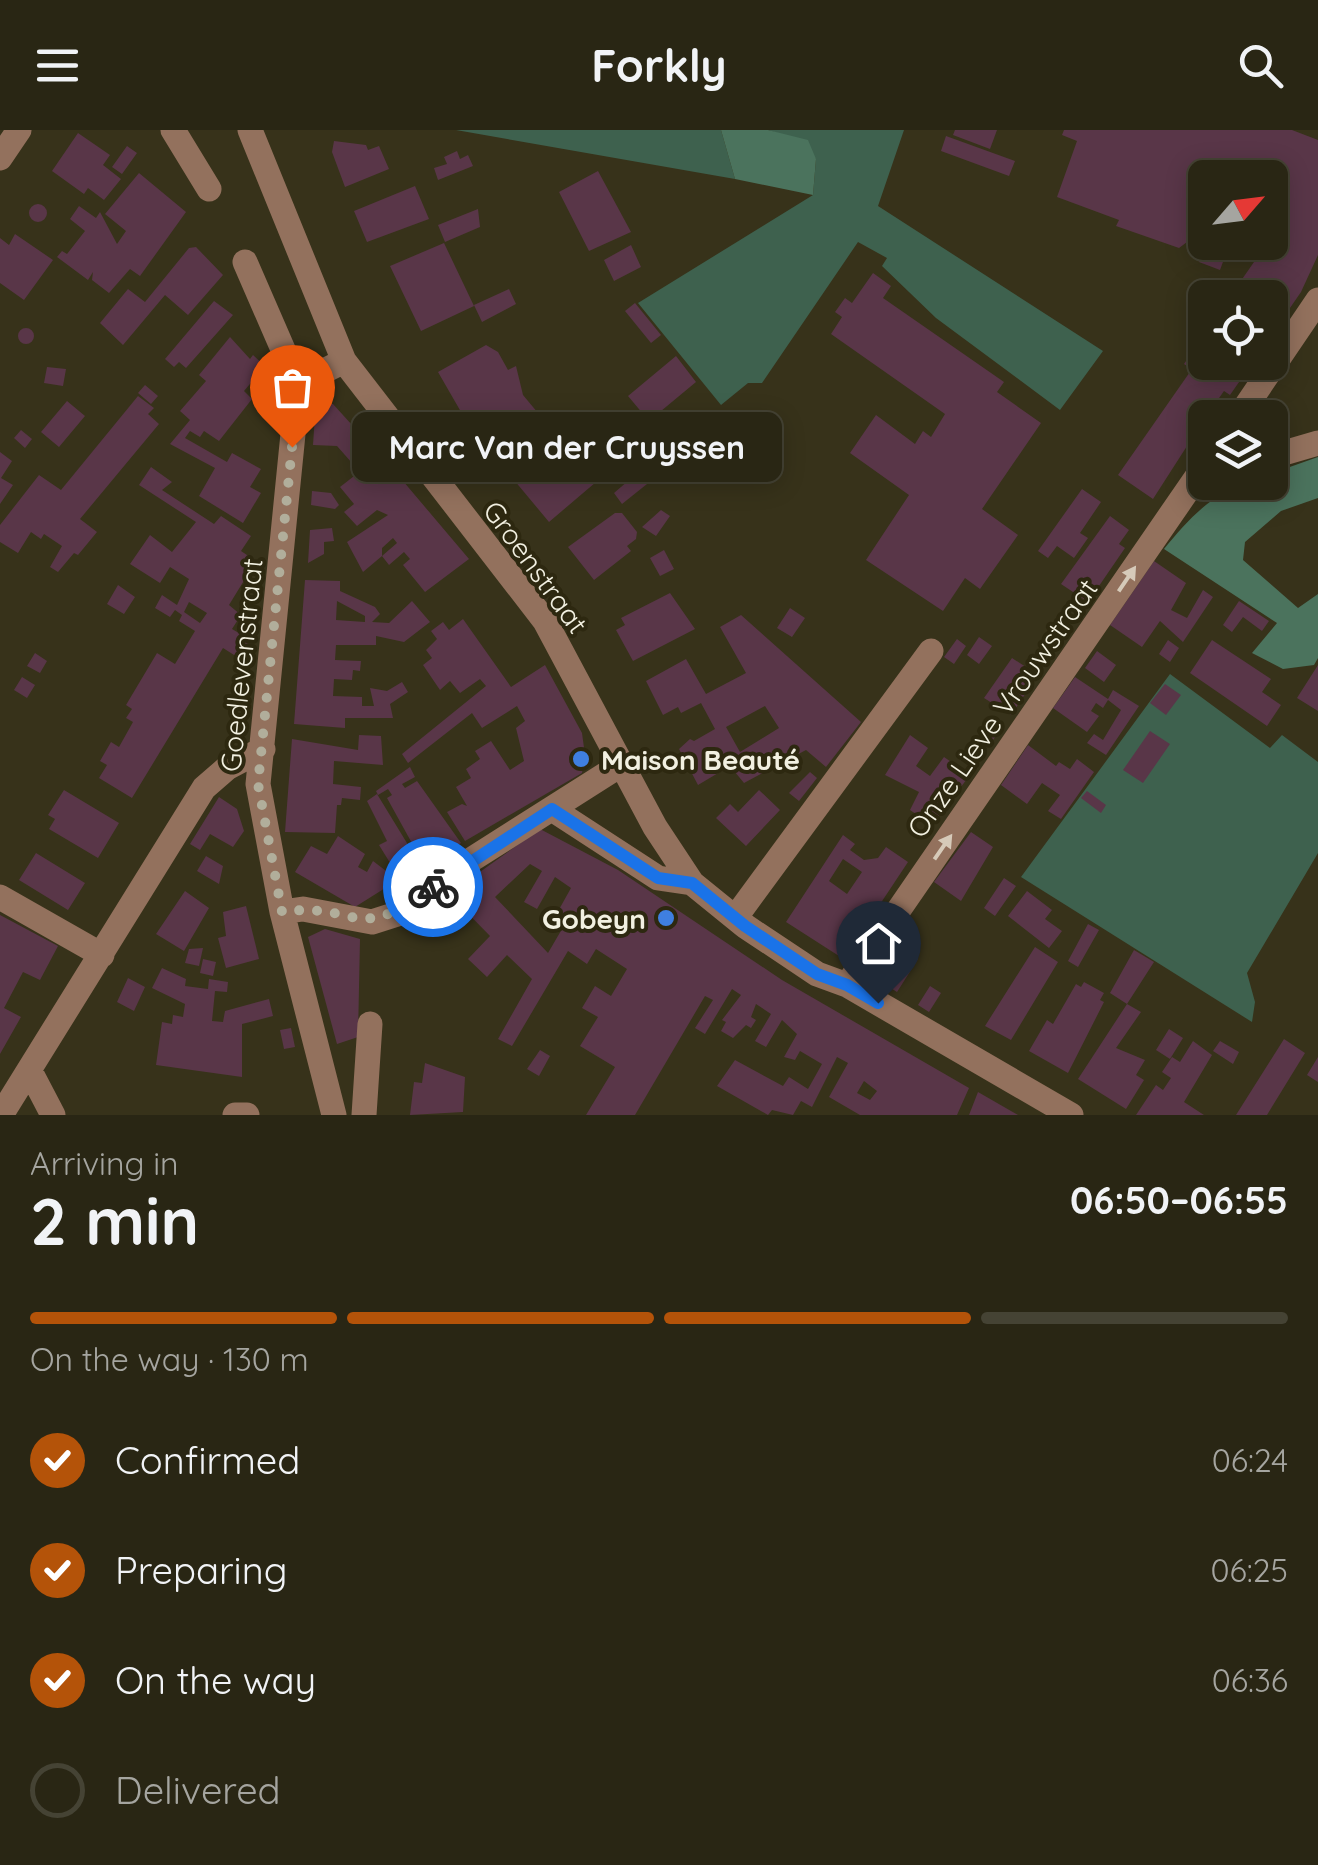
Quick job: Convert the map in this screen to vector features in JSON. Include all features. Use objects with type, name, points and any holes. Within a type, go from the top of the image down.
[{"type":"street","points":[[0,158],[20,130]]},
{"type":"street","name":"Groenstraat","points":[[250,130],[344,360],[545,621],[654,827],[692,883],[734,918],[817,974],[847,985],[1071,1115]]},
{"type":"street","points":[[177,131],[209,189]]},
{"type":"street","points":[[245,262],[298,384],[344,360]]},
{"type":"street","points":[[1250,400],[1318,300]]},
{"type":"street","name":"Goedlevenstraat","points":[[298,384],[258,784],[282,912],[334,1115]]},
{"type":"street","points":[[1288,452],[1318,443]]},
{"type":"street","name":"Onze Lieve Vrouwstraat","points":[[847,985],[1188,493]]},
{"type":"street","points":[[734,918],[931,651]]},
{"type":"street","points":[[2,1115],[204,788],[227,768],[263,750]]},
{"type":"street","points":[[282,912],[303,909],[372,922],[397,914],[455,870],[622,764]]},
{"type":"street","name":"Groenstraat","points":[[552,809],[658,878],[692,883]]},
{"type":"street","points":[[0,897],[102,955]]},
{"type":"street","points":[[364,1115],[370,1024]]},
{"type":"street","points":[[30,1071],[52,1115]]},
{"type":"street","points":[[235,1115],[247,1115]]},
{"type":"green space","points":[[456,130],[721,130],[735,179]]},
{"type":"green space","points":[[721,130],[768,130],[808,140],[816,159],[813,195],[735,179]]},
{"type":"green space","points":[[768,130],[904,130],[878,206],[1103,351],[1060,410],[936,318],[882,266],[887,258],[858,242],[762,383],[748,383],[721,405],[638,303],[813,195],[816,159],[792,138]]},
{"type":"green space","points":[[1318,457],[1318,498],[1281,511],[1245,542],[1243,560],[1298,608],[1318,594],[1318,658],[1314,665],[1283,669],[1252,653],[1277,623],[1164,549],[1213,500],[1288,500],[1288,468]]},
{"type":"green space","points":[[1170,674],[1270,748],[1282,735],[1318,762],[1318,853],[1247,973],[1255,1002],[1252,1022],[1021,877]]},
{"type":"building","points":[[955,130],[997,130],[990,149],[953,135]]},
{"type":"building","points":[[1064,130],[1292,130],[1318,140],[1318,255],[1288,311],[1288,280],[1242,280],[1254,262],[1249,260],[1288,260],[1288,160],[1188,160],[1188,241],[1179,248],[1116,226],[1119,220],[1057,197],[1077,141],[1062,135]]},
{"type":"building","points":[[78,133],[110,155],[103,165],[121,179],[104,200],[88,188],[84,194],[52,171]]},
{"type":"building","points":[[946,136],[1015,161],[1009,176],[941,151]]},
{"type":"building","points":[[334,141],[366,145],[368,150],[379,146],[389,169],[345,187],[332,152]]},
{"type":"building","points":[[127,146],[137,153],[122,174],[112,167]]},
{"type":"building","points":[[457,151],[460,159],[468,155],[473,166],[438,180],[434,168],[447,164],[444,157]]},
{"type":"building","points":[[598,171],[631,232],[589,251],[559,192]]},
{"type":"building","points":[[139,173],[186,212],[140,276],[130,269],[109,293],[92,280],[93,272],[88,280],[57,257],[62,251],[67,254],[85,231],[70,219],[79,206],[96,218],[100,212],[117,244],[126,231],[105,214]]},
{"type":"building","points":[[415,186],[429,219],[367,242],[354,211]]},
{"type":"building","points":[[38,204],[45,206],[45,220],[38,222],[31,220],[29,213],[31,206]]},
{"type":"building","points":[[478,209],[480,227],[445,242],[438,225]]},
{"type":"building","points":[[15,234],[53,260],[24,300],[0,283],[0,238],[9,245]]},
{"type":"building","points":[[444,243],[474,306],[421,331],[390,266]]},
{"type":"building","points":[[631,245],[641,267],[614,281],[604,260]]},
{"type":"building","points":[[196,247],[223,275],[188,315],[165,295],[123,345],[100,323],[128,289],[145,302],[189,248]]},
{"type":"building","points":[[1200,260],[1224,260],[1220,270]]},
{"type":"building","points":[[873,273],[891,286],[883,298],[1004,382],[997,392],[1041,423],[982,509],[1018,535],[980,589],[965,578],[943,611],[866,560],[909,495],[850,453],[876,415],[915,444],[923,431],[931,437],[945,414],[831,334],[842,317],[835,312],[845,298],[852,303]]},
{"type":"building","points":[[509,289],[516,304],[482,322],[474,305]]},
{"type":"building","points":[[214,301],[233,315],[186,368],[179,362],[174,367],[165,359]]},
{"type":"building","points":[[635,303],[661,335],[651,343],[625,311]]},
{"type":"building","points":[[26,328],[34,336],[26,344],[18,336]]},
{"type":"building","points":[[230,337],[250,359],[253,355],[265,366],[244,391],[252,399],[219,441],[204,431],[200,437],[190,431],[185,438],[227,462],[232,453],[261,469],[250,487],[261,493],[243,523],[199,496],[215,468],[170,444],[190,420],[180,411],[206,381],[199,375]]},
{"type":"building","points":[[486,345],[498,352],[508,370],[516,366],[523,395],[538,413],[527,433],[495,458],[476,436],[480,433],[472,431],[438,372]]},
{"type":"building","points":[[676,356],[696,382],[649,421],[628,396]]},
{"type":"building","points":[[47,367],[66,369],[63,386],[44,383]]},
{"type":"building","points":[[1188,375],[1188,380],[1240,380],[1230,395],[1224,391],[1218,400],[1188,400],[1188,444],[1153,499],[1118,475]]},
{"type":"building","points":[[145,385],[158,396],[151,404],[138,393]]},
{"type":"building","points":[[138,396],[154,408],[148,414],[159,424],[80,519],[97,532],[78,555],[74,553],[58,572],[50,567],[62,546],[44,534],[41,539],[31,532],[18,553],[0,542],[0,525],[39,475],[61,490]]},
{"type":"building","points":[[67,401],[85,416],[59,447],[41,432]]},
{"type":"building","points":[[326,403],[333,404],[371,446],[352,463],[337,446],[313,445],[315,415]]},
{"type":"building","points":[[21,430],[32,439],[25,448],[14,438]]},
{"type":"building","points":[[573,430],[609,471],[549,522],[514,480]]},
{"type":"building","points":[[0,452],[12,461],[1,478],[13,485],[0,504]]},
{"type":"building","points":[[381,455],[469,559],[425,592],[403,565],[410,559],[404,552],[389,565],[382,556],[363,572],[347,542],[388,515],[377,510],[357,526],[344,512],[354,504],[340,487]],"holes":[[[393,538],[397,543],[382,556],[382,548]]]},
{"type":"building","points":[[151,467],[172,482],[162,490],[214,524],[221,516],[251,536],[241,551],[256,561],[229,605],[241,615],[232,629],[249,639],[242,660],[223,648],[132,798],[99,778],[107,765],[100,761],[111,742],[119,747],[133,722],[126,718],[132,709],[126,705],[157,653],[175,664],[195,631],[179,621],[182,615],[175,610],[170,617],[155,608],[162,595],[177,605],[189,579],[170,567],[160,583],[130,564],[150,535],[172,552],[196,522],[139,485]],"holes":[[[189,602],[207,613],[200,623],[184,612]]]},
{"type":"building","points":[[642,469],[652,480],[622,504],[614,493]]},
{"type":"building","points":[[1082,489],[1101,502],[1080,533],[1088,538],[1074,558],[1057,546],[1048,558],[1038,551]]},
{"type":"building","points":[[312,491],[331,493],[339,505],[335,509],[311,505]]},
{"type":"building","points":[[661,510],[670,516],[656,536],[642,527]]},
{"type":"building","points":[[615,513],[622,513],[637,532],[636,539],[627,546],[631,551],[594,580],[568,547]]},
{"type":"building","points":[[1110,516],[1129,530],[1119,544],[1125,548],[1088,602],[1061,584]]},
{"type":"building","points":[[332,528],[334,541],[324,542],[324,554],[308,563],[310,530]]},
{"type":"building","points":[[664,550],[674,569],[660,576],[650,558]]},
{"type":"building","points":[[1154,561],[1186,583],[1171,610],[1187,618],[1203,590],[1213,597],[1183,642],[1160,621],[1142,647],[1110,625]]},
{"type":"building","points":[[305,580],[340,581],[340,591],[375,607],[380,614],[372,622],[389,623],[412,601],[430,622],[404,642],[376,636],[376,645],[336,645],[335,660],[361,661],[360,671],[353,670],[352,680],[334,679],[333,696],[362,697],[362,706],[374,706],[370,688],[387,691],[402,682],[408,692],[390,704],[393,718],[345,718],[345,728],[294,724]],"holes":[[[337,601],[365,616],[365,622],[336,620]]]},
{"type":"building","points":[[118,585],[135,597],[124,614],[107,604]]},
{"type":"building","points":[[670,593],[695,629],[633,661],[616,630],[625,625],[621,618]]},
{"type":"building","points":[[1239,601],[1269,621],[1262,631],[1243,617],[1232,632],[1223,625]]},
{"type":"building","points":[[790,608],[805,618],[792,637],[777,628]]},
{"type":"building","points":[[741,615],[861,722],[826,767],[806,750],[744,783],[730,766],[698,785],[679,749],[690,739],[694,741],[715,729],[701,703],[681,713],[678,707],[663,715],[646,681],[686,659],[706,694],[746,673],[720,627]],"holes":[[[765,706],[779,728],[740,752],[726,727]]]},
{"type":"building","points":[[463,619],[511,687],[545,665],[582,733],[585,755],[582,773],[465,841],[447,812],[462,804],[467,806],[456,787],[471,778],[466,769],[480,759],[475,751],[491,741],[510,770],[524,761],[516,728],[525,721],[517,706],[482,728],[472,713],[408,763],[402,754],[486,686],[480,679],[460,693],[450,681],[440,690],[423,665],[432,658],[426,650],[437,639],[431,631],[443,622],[449,630]]},
{"type":"building","points":[[979,637],[992,646],[979,664],[967,655]]},
{"type":"building","points":[[957,639],[966,646],[954,664],[944,657]]},
{"type":"building","points":[[1168,640],[1179,648],[1170,662],[1159,654]]},
{"type":"building","points":[[1212,640],[1271,679],[1262,692],[1281,705],[1267,726],[1190,673]]},
{"type":"building","points":[[1097,651],[1116,665],[1104,682],[1085,668]]},
{"type":"building","points":[[35,653],[47,661],[40,673],[27,666]]},
{"type":"building","points":[[1012,658],[1038,675],[1011,715],[984,698]]},
{"type":"building","points":[[1318,665],[1318,711],[1297,698]]},
{"type":"building","points":[[22,677],[35,685],[27,698],[14,690]]},
{"type":"building","points":[[1075,677],[1108,699],[1113,690],[1139,706],[1106,755],[1087,743],[1094,734],[1103,740],[1121,710],[1108,700],[1103,708],[1096,703],[1091,711],[1099,716],[1087,732],[1053,708]]},
{"type":"building","points":[[1165,684],[1181,695],[1166,715],[1150,703]]},
{"type":"building","points":[[990,722],[1000,729],[990,745],[979,737]]},
{"type":"building","points":[[1150,731],[1170,744],[1143,783],[1123,770]]},
{"type":"building","points":[[359,735],[381,736],[383,765],[334,761],[333,784],[361,787],[360,800],[342,798],[341,805],[337,805],[335,833],[285,832],[292,739],[358,750]]},
{"type":"building","points":[[910,735],[928,748],[916,766],[930,776],[944,757],[970,775],[932,825],[910,810],[919,792],[885,775]]},
{"type":"building","points":[[1028,745],[1056,766],[1059,762],[1070,769],[1077,759],[1094,772],[1061,819],[1048,811],[1060,795],[1042,783],[1027,804],[1001,785]]},
{"type":"building","points":[[410,767],[415,777],[402,784],[405,788],[417,781],[461,843],[424,865],[387,798],[392,795],[388,789],[378,795],[376,791]]},
{"type":"building","points":[[810,772],[817,778],[799,801],[789,793]]},
{"type":"building","points":[[64,790],[119,823],[98,858],[49,829],[55,819],[48,815]]},
{"type":"building","points":[[759,790],[780,810],[746,846],[716,818],[730,804],[738,812]]},
{"type":"building","points":[[1087,791],[1106,805],[1101,813],[1081,798]]},
{"type":"building","points":[[377,794],[421,866],[400,879],[379,845],[387,841],[367,801]]},
{"type":"building","points":[[219,797],[237,809],[244,831],[233,847],[210,834],[200,850],[190,844]]},
{"type":"building","points":[[540,829],[618,870],[782,980],[969,1088],[957,1115],[860,1115],[829,1097],[848,1063],[837,1057],[812,1107],[801,1101],[793,1115],[772,1110],[768,1115],[717,1086],[735,1060],[783,1086],[789,1077],[808,1089],[822,1064],[800,1051],[795,1060],[784,1057],[797,1034],[782,1020],[766,1047],[755,1041],[771,1014],[756,1004],[751,1017],[756,1020],[751,1028],[746,1025],[733,1038],[721,1031],[726,1022],[722,1020],[741,995],[732,989],[705,1034],[695,1028],[713,1000],[705,996],[635,1115],[586,1115],[615,1067],[580,1046],[598,1017],[582,1008],[595,986],[611,996],[627,969],[596,949],[587,964],[568,951],[512,1046],[498,1039],[532,979],[507,955],[487,977],[468,959],[490,936],[449,894]],"holes":[[[530,864],[542,871],[524,902],[537,909],[555,877],[571,888],[552,922],[562,929],[548,953],[495,897]],[[864,1081],[877,1091],[870,1100],[857,1093]]]},
{"type":"building","points":[[971,832],[993,847],[961,901],[934,882]]},
{"type":"building","points":[[843,835],[855,844],[850,850],[864,860],[878,858],[886,847],[908,862],[847,954],[839,956],[786,922]],"holes":[[[843,859],[862,872],[847,894],[829,881]]]},
{"type":"building","points":[[338,836],[365,854],[358,867],[367,872],[373,861],[398,880],[355,907],[295,872],[311,846],[327,854]]},
{"type":"building","points":[[36,853],[85,883],[68,910],[19,880]]},
{"type":"building","points":[[206,856],[223,866],[219,884],[197,871]]},
{"type":"building","points":[[1004,878],[1016,886],[995,916],[984,908]]},
{"type":"building","points":[[185,891],[209,908],[184,951],[156,934]]},
{"type":"building","points":[[1027,891],[1052,910],[1045,919],[1062,931],[1049,948],[1008,916]]},
{"type":"building","points":[[246,906],[259,959],[226,968],[218,938],[226,936],[223,912]]},
{"type":"building","points":[[0,915],[58,946],[40,980],[23,972],[4,1008],[21,1017],[0,1054]]},
{"type":"building","points":[[1088,924],[1099,930],[1078,967],[1068,961]]},
{"type":"building","points":[[325,929],[360,939],[358,1037],[337,1044],[308,937]]},
{"type":"building","points":[[893,942],[918,959],[897,992],[875,978],[873,970]]},
{"type":"building","points":[[1035,947],[1058,962],[1011,1040],[985,1026]]},
{"type":"building","points":[[203,948],[199,966],[185,963],[189,949]]},
{"type":"building","points":[[1134,950],[1154,962],[1127,1004],[1110,993]]},
{"type":"building","points":[[203,959],[216,962],[213,976],[200,973]]},
{"type":"building","points":[[162,968],[186,979],[185,986],[208,989],[209,979],[228,982],[227,992],[215,991],[212,1021],[223,1022],[225,1011],[269,999],[273,1016],[242,1024],[242,1077],[156,1065],[162,1022],[172,1024],[173,1015],[183,1017],[185,1004],[152,988]]},
{"type":"building","points":[[128,978],[145,987],[134,1011],[117,1002]]},
{"type":"building","points":[[1084,982],[1104,993],[1100,1000],[1104,1002],[1068,1073],[1029,1051],[1047,1020],[1053,1024],[1076,984],[1081,987]]},
{"type":"building","points":[[930,986],[941,993],[929,1012],[918,1005]]},
{"type":"building","points":[[1127,1004],[1141,1012],[1116,1048],[1145,1060],[1136,1075],[1144,1080],[1126,1109],[1078,1079]]},
{"type":"building","points":[[291,1028],[295,1047],[284,1049],[280,1030]]},
{"type":"building","points":[[1169,1029],[1183,1038],[1170,1059],[1156,1050]]},
{"type":"building","points":[[1284,1039],[1305,1053],[1267,1115],[1236,1115]]},
{"type":"building","points":[[1193,1041],[1212,1055],[1184,1102],[1204,1115],[1136,1115],[1156,1085],[1163,1090],[1171,1078],[1162,1072],[1172,1057],[1180,1062]]},
{"type":"building","points":[[1220,1041],[1239,1052],[1233,1064],[1213,1051]]},
{"type":"building","points":[[540,1050],[550,1056],[539,1076],[527,1069]]},
{"type":"building","points":[[1318,1057],[1318,1082],[1307,1075]]},
{"type":"building","points":[[425,1063],[465,1077],[463,1112],[410,1115],[414,1082],[422,1083]]},
{"type":"building","points":[[978,1092],[1011,1111],[1018,1115],[969,1115]]},
{"type":"way so far","points":[[292,447],[258,784],[282,912],[303,909],[372,922],[397,914],[433,887]]},
{"type":"place","name":"Marc Van der Cruyssen","points":[[292,447]]},
{"type":"place","name":"Maison Beauté","points":[[581,759]]},
{"type":"place","name":"Gobeyn","points":[[666,918]]},
{"type":"route","points":[[433,887],[552,809],[658,878],[692,883],[745,926],[817,974],[878,1003]]}]
